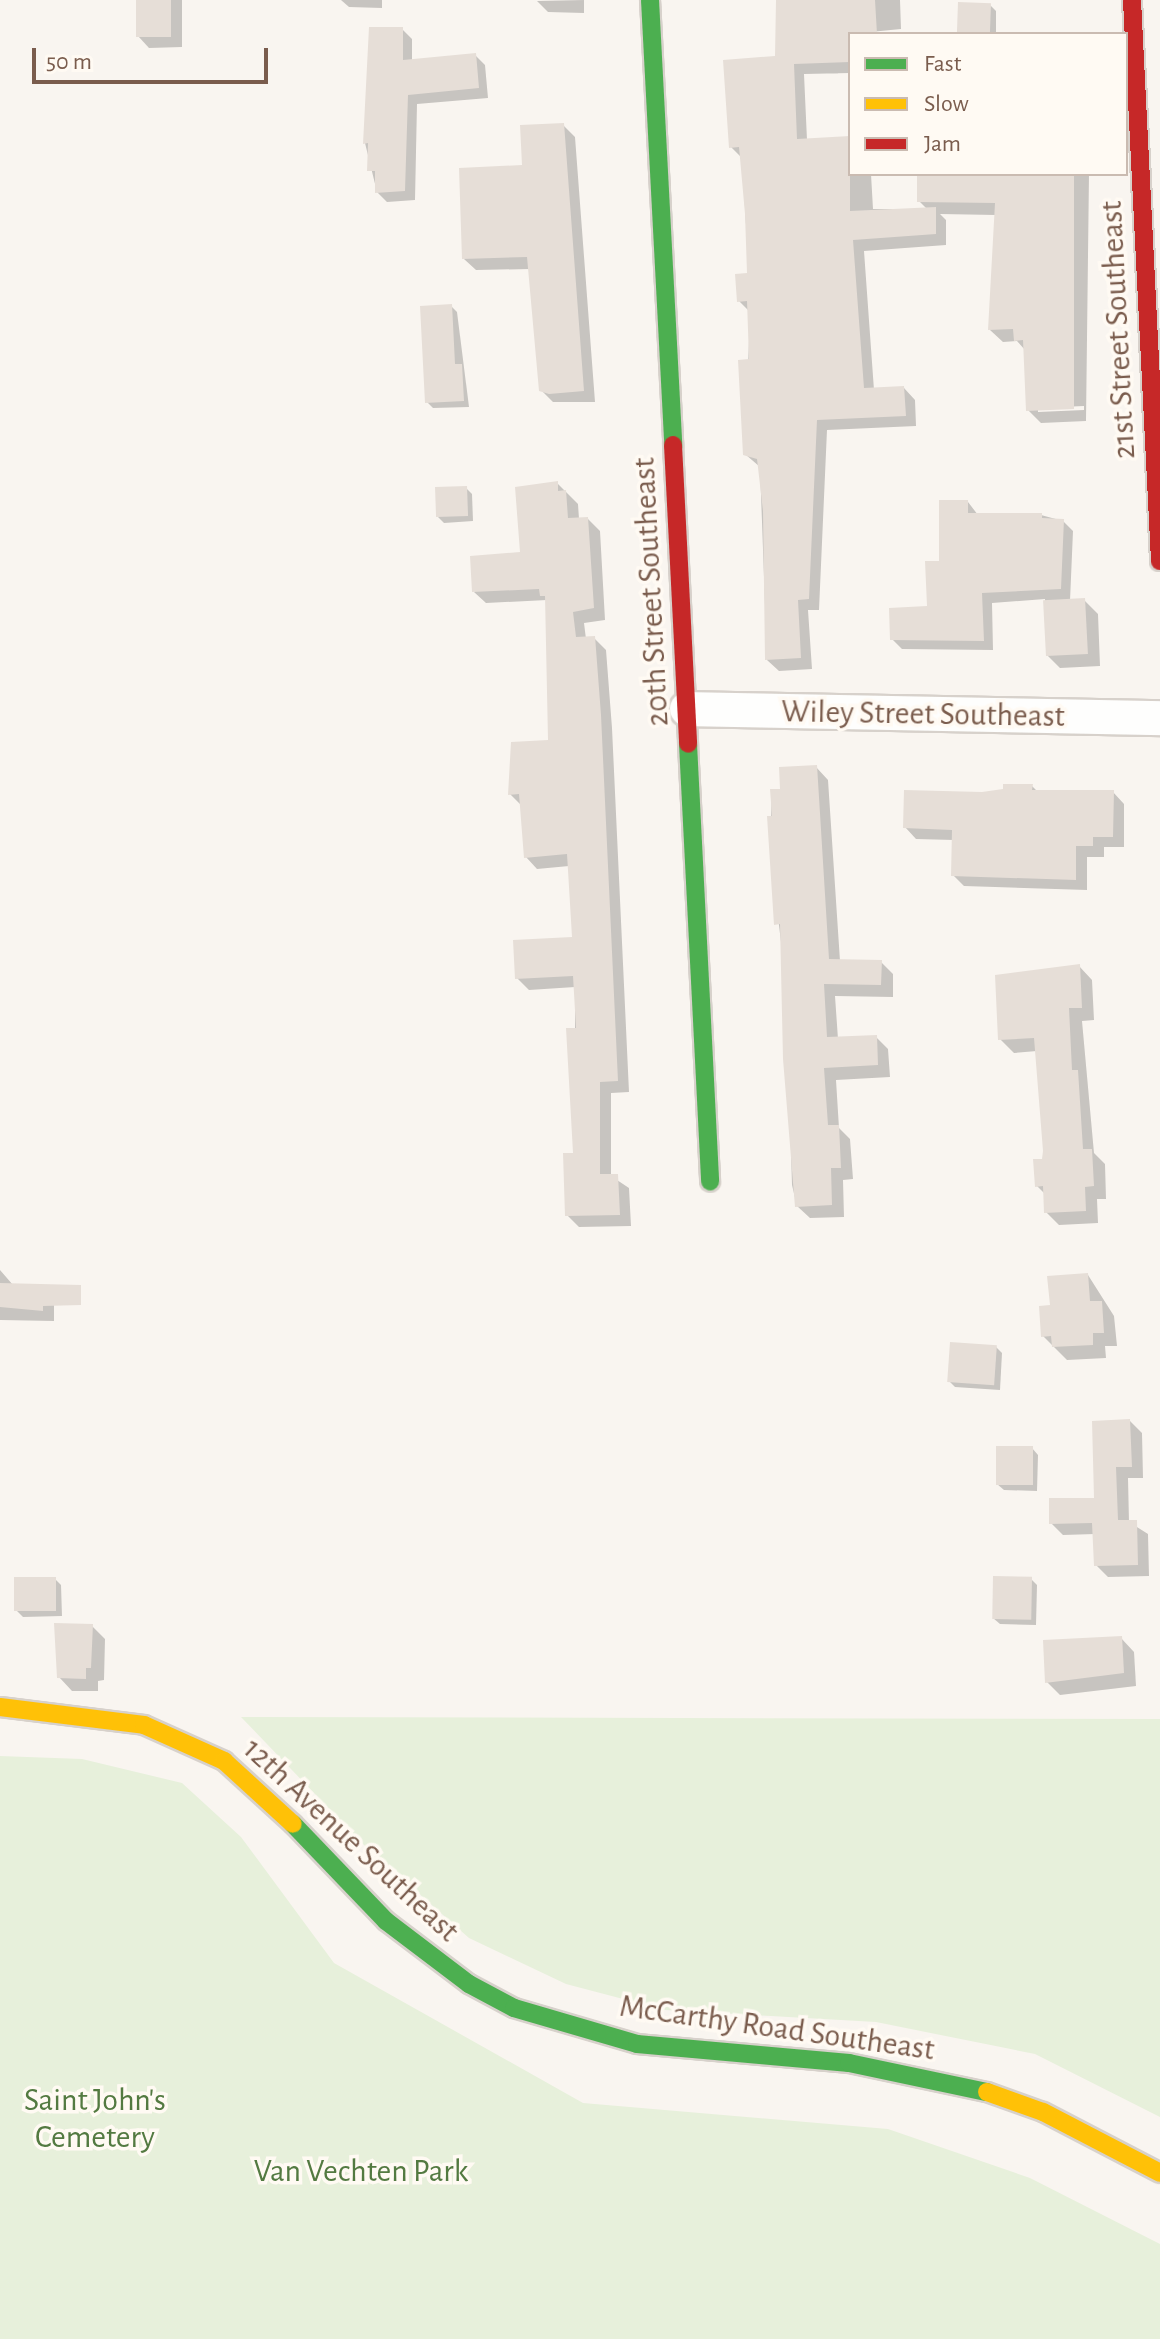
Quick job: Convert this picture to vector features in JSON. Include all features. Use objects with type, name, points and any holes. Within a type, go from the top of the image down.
[{"type":"street","name":"20th Street Southeast","points":[[650,0],[710,1181]]},
{"type":"street","name":"21st Street Southeast","points":[[1132,0],[1160,561]]},
{"type":"street","name":"Wiley Street Southeast","points":[[687,709],[1160,718]]},
{"type":"street","name":"12th Avenue Southeast","points":[[0,1707],[144,1725],[224,1761],[256,1786],[386,1921],[469,1984],[514,2008]]},
{"type":"street","name":"McCarthy Road Southeast","points":[[514,2008],[637,2044],[849,2063],[976,2088],[1043,2112],[1160,2173]]},
{"type":"green space","points":[[241,1717],[1160,1719],[1160,2117],[1035,2054],[876,2022],[665,2010],[566,1984],[469,1938],[364,1845]]},
{"type":"green space","name":"Van Vechten Park","points":[[0,1756],[82,1759],[182,1783],[241,1837],[334,1963],[583,2103],[888,2129],[1030,2178],[1160,2244],[1160,2339],[0,2339]]},
{"type":"building","points":[[136,0],[171,0],[171,37],[136,37]]},
{"type":"building","points":[[776,0],[875,0],[877,32],[848,32],[848,62],[794,64],[797,139],[848,136],[850,211],[936,207],[936,234],[853,240],[864,388],[904,386],[906,416],[817,420],[809,599],[798,600],[801,658],[765,660],[763,511],[757,459],[743,455],[738,360],[749,359],[747,301],[737,302],[735,274],[747,273],[745,214],[739,147],[729,148],[723,60],[775,56]]},
{"type":"building","points":[[958,2],[991,3],[990,32],[957,32]]},
{"type":"building","points":[[369,27],[403,27],[403,60],[476,53],[479,88],[408,95],[405,191],[375,193],[375,171],[367,171],[368,143],[363,144]]},
{"type":"building","points":[[564,123],[584,391],[549,394],[539,391],[527,257],[462,259],[459,168],[522,165],[520,125]]},
{"type":"building","points":[[917,176],[1074,176],[1074,409],[1026,411],[1023,340],[1014,341],[1013,329],[988,330],[995,203],[917,202]]},
{"type":"building","points":[[452,304],[455,364],[462,364],[464,401],[425,403],[420,306]]},
{"type":"building","points":[[558,481],[558,491],[566,490],[568,518],[588,517],[594,608],[573,612],[576,637],[595,636],[618,1081],[600,1082],[600,1174],[618,1174],[620,1215],[565,1216],[563,1153],[573,1153],[566,1028],[576,1028],[573,976],[515,979],[513,940],[572,937],[567,854],[524,858],[519,794],[508,795],[511,742],[548,740],[545,596],[540,596],[539,589],[472,592],[470,556],[520,552],[515,487]]},
{"type":"building","points":[[467,486],[468,516],[436,517],[435,487]]},
{"type":"building","points":[[939,500],[968,500],[968,513],[1042,513],[1042,518],[1064,519],[1061,589],[982,593],[984,641],[890,640],[889,608],[927,606],[925,561],[939,561]]},
{"type":"building","points":[[1085,598],[1088,654],[1046,656],[1043,600]]},
{"type":"building","points":[[817,765],[829,959],[882,960],[881,985],[824,984],[827,1037],[877,1035],[878,1065],[824,1068],[828,1125],[839,1125],[841,1168],[831,1168],[832,1205],[795,1207],[783,1059],[780,924],[774,925],[767,816],[772,816],[770,789],[780,789],[779,767]]},
{"type":"building","points":[[1003,784],[1033,784],[1032,790],[1114,790],[1113,837],[1093,837],[1093,846],[1076,846],[1076,880],[951,876],[952,830],[903,828],[904,790],[982,792],[1003,789]]},
{"type":"building","points":[[1080,964],[1082,1008],[1069,1008],[1072,1070],[1078,1070],[1083,1149],[1092,1149],[1094,1186],[1085,1187],[1086,1211],[1044,1213],[1043,1186],[1035,1187],[1033,1159],[1042,1159],[1043,1151],[1034,1038],[998,1040],[995,975]]},
{"type":"building","points":[[1088,1273],[1090,1301],[1102,1301],[1104,1333],[1093,1333],[1093,1345],[1052,1347],[1051,1336],[1041,1337],[1039,1306],[1050,1305],[1047,1276]]},
{"type":"building","points":[[0,1283],[81,1285],[81,1305],[43,1306],[43,1311],[0,1307]]},
{"type":"building","points":[[950,1342],[997,1345],[994,1385],[947,1382]]},
{"type":"building","points":[[1130,1419],[1132,1467],[1116,1467],[1118,1520],[1137,1520],[1138,1565],[1094,1566],[1092,1523],[1049,1524],[1049,1498],[1094,1498],[1092,1421]]},
{"type":"building","points":[[996,1446],[1033,1446],[1033,1485],[996,1485]]},
{"type":"building","points":[[993,1576],[1032,1577],[1031,1620],[992,1619]]},
{"type":"building","points":[[14,1577],[56,1577],[56,1611],[14,1611]]},
{"type":"building","points":[[54,1623],[93,1624],[91,1668],[86,1668],[86,1679],[57,1678]]},
{"type":"building","points":[[1122,1636],[1124,1673],[1045,1683],[1043,1640]]},
{"type":"traffic: fast","points":[[650,0],[673,445]]},
{"type":"traffic: fast","points":[[688,744],[710,1181]]},
{"type":"traffic: fast","points":[[293,1824],[386,1921],[469,1984],[514,2008],[637,2044],[849,2063],[987,2092]]},
{"type":"traffic: slow","points":[[0,1707],[144,1725],[224,1761],[293,1824]]},
{"type":"traffic: slow","points":[[987,2092],[1043,2112],[1160,2173]]},
{"type":"traffic: jam","points":[[1132,0],[1160,561]]},
{"type":"traffic: jam","points":[[673,445],[688,744]]},
{"type":"park label","name":"Saint John's Cemetery","points":[[95,2120]]}]
